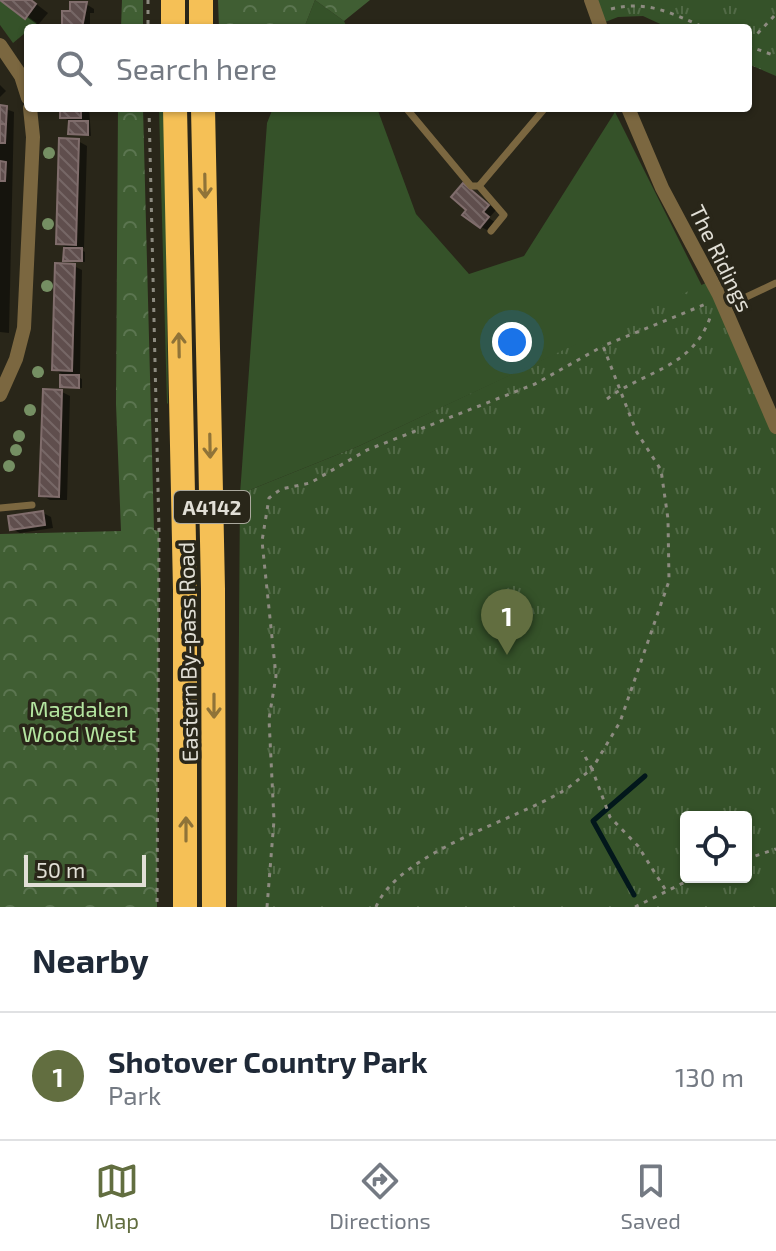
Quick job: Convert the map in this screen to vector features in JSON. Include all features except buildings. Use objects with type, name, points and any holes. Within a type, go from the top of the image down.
[{"type":"highway","points":[[173,0],[173,24]]},
{"type":"highway","points":[[201,0],[201,24]]},
{"type":"highway","name":"Eastern By-pass Road","points":[[175,112],[185,590],[185,907]]},
{"type":"highway","name":"Eastern By-pass Road","points":[[203,112],[213,589],[214,907]]},
{"type":"street","points":[[0,45],[24,85]]},
{"type":"street","points":[[0,395],[16,359],[24,328],[33,137],[30,112]]},
{"type":"street","name":"The Ridings","points":[[630,112],[662,188],[723,307],[776,427]]},
{"type":"lane","points":[[409,112],[471,186],[479,186],[504,215],[491,231]]},
{"type":"lane","points":[[479,186],[542,112]]},
{"type":"lane","points":[[723,307],[776,283]]},
{"type":"lane","points":[[0,508],[32,505]]},
{"type":"path","points":[[148,0],[148,24]]},
{"type":"path","points":[[596,14],[633,4],[662,8],[696,24]]},
{"type":"path","points":[[752,35],[757,34],[776,14]]},
{"type":"path","points":[[752,47],[776,56]]},
{"type":"path","points":[[149,112],[159,531],[157,907]]},
{"type":"path","points":[[267,907],[274,820],[269,719],[276,676],[262,541],[269,498],[281,489],[310,483],[367,450],[535,384],[603,346],[701,308],[712,300],[711,318],[697,343],[652,377],[620,389],[607,399]]},
{"type":"path","points":[[376,907],[380,897],[408,871],[500,819],[562,791],[592,769],[620,722],[669,581],[668,519],[661,470],[636,431],[603,346]]},
{"type":"path","points":[[582,751],[610,817],[638,846],[665,889]]},
{"type":"path","points":[[752,857],[776,849]]},
{"type":"path","points":[[635,907],[680,883]]},
{"type":"green space","points":[[0,0],[24,19],[27,16],[37,23],[24,24],[24,34],[13,43],[0,25]]},
{"type":"green space","points":[[122,0],[143,0],[143,24],[121,24]]},
{"type":"green space","points":[[218,0],[315,0],[306,24],[219,24]]},
{"type":"green space","points":[[315,0],[345,24],[306,24]]},
{"type":"green space","points":[[315,0],[370,0],[344,21]]},
{"type":"green space","points":[[591,0],[776,0],[776,76],[752,66],[752,24],[660,24],[643,16],[618,17],[600,24]]},
{"type":"green space","name":"Magdalen Wood West","points":[[118,112],[143,112],[154,530],[159,531],[157,907],[0,907],[0,534],[121,531],[116,404]]},
{"type":"green space","points":[[159,112],[165,112],[167,403]]},
{"type":"green space","points":[[271,112],[378,112],[416,214],[469,274],[524,256],[615,112],[702,286],[359,446],[240,494],[267,123]]},
{"type":"green space","points":[[710,281],[776,427],[776,907],[237,907],[240,494],[359,446]]},
{"type":"waterway","points":[[634,895],[593,821],[645,776]]},
{"type":"place","name":"Shotover Country Park","points":[[507,655]]}]
